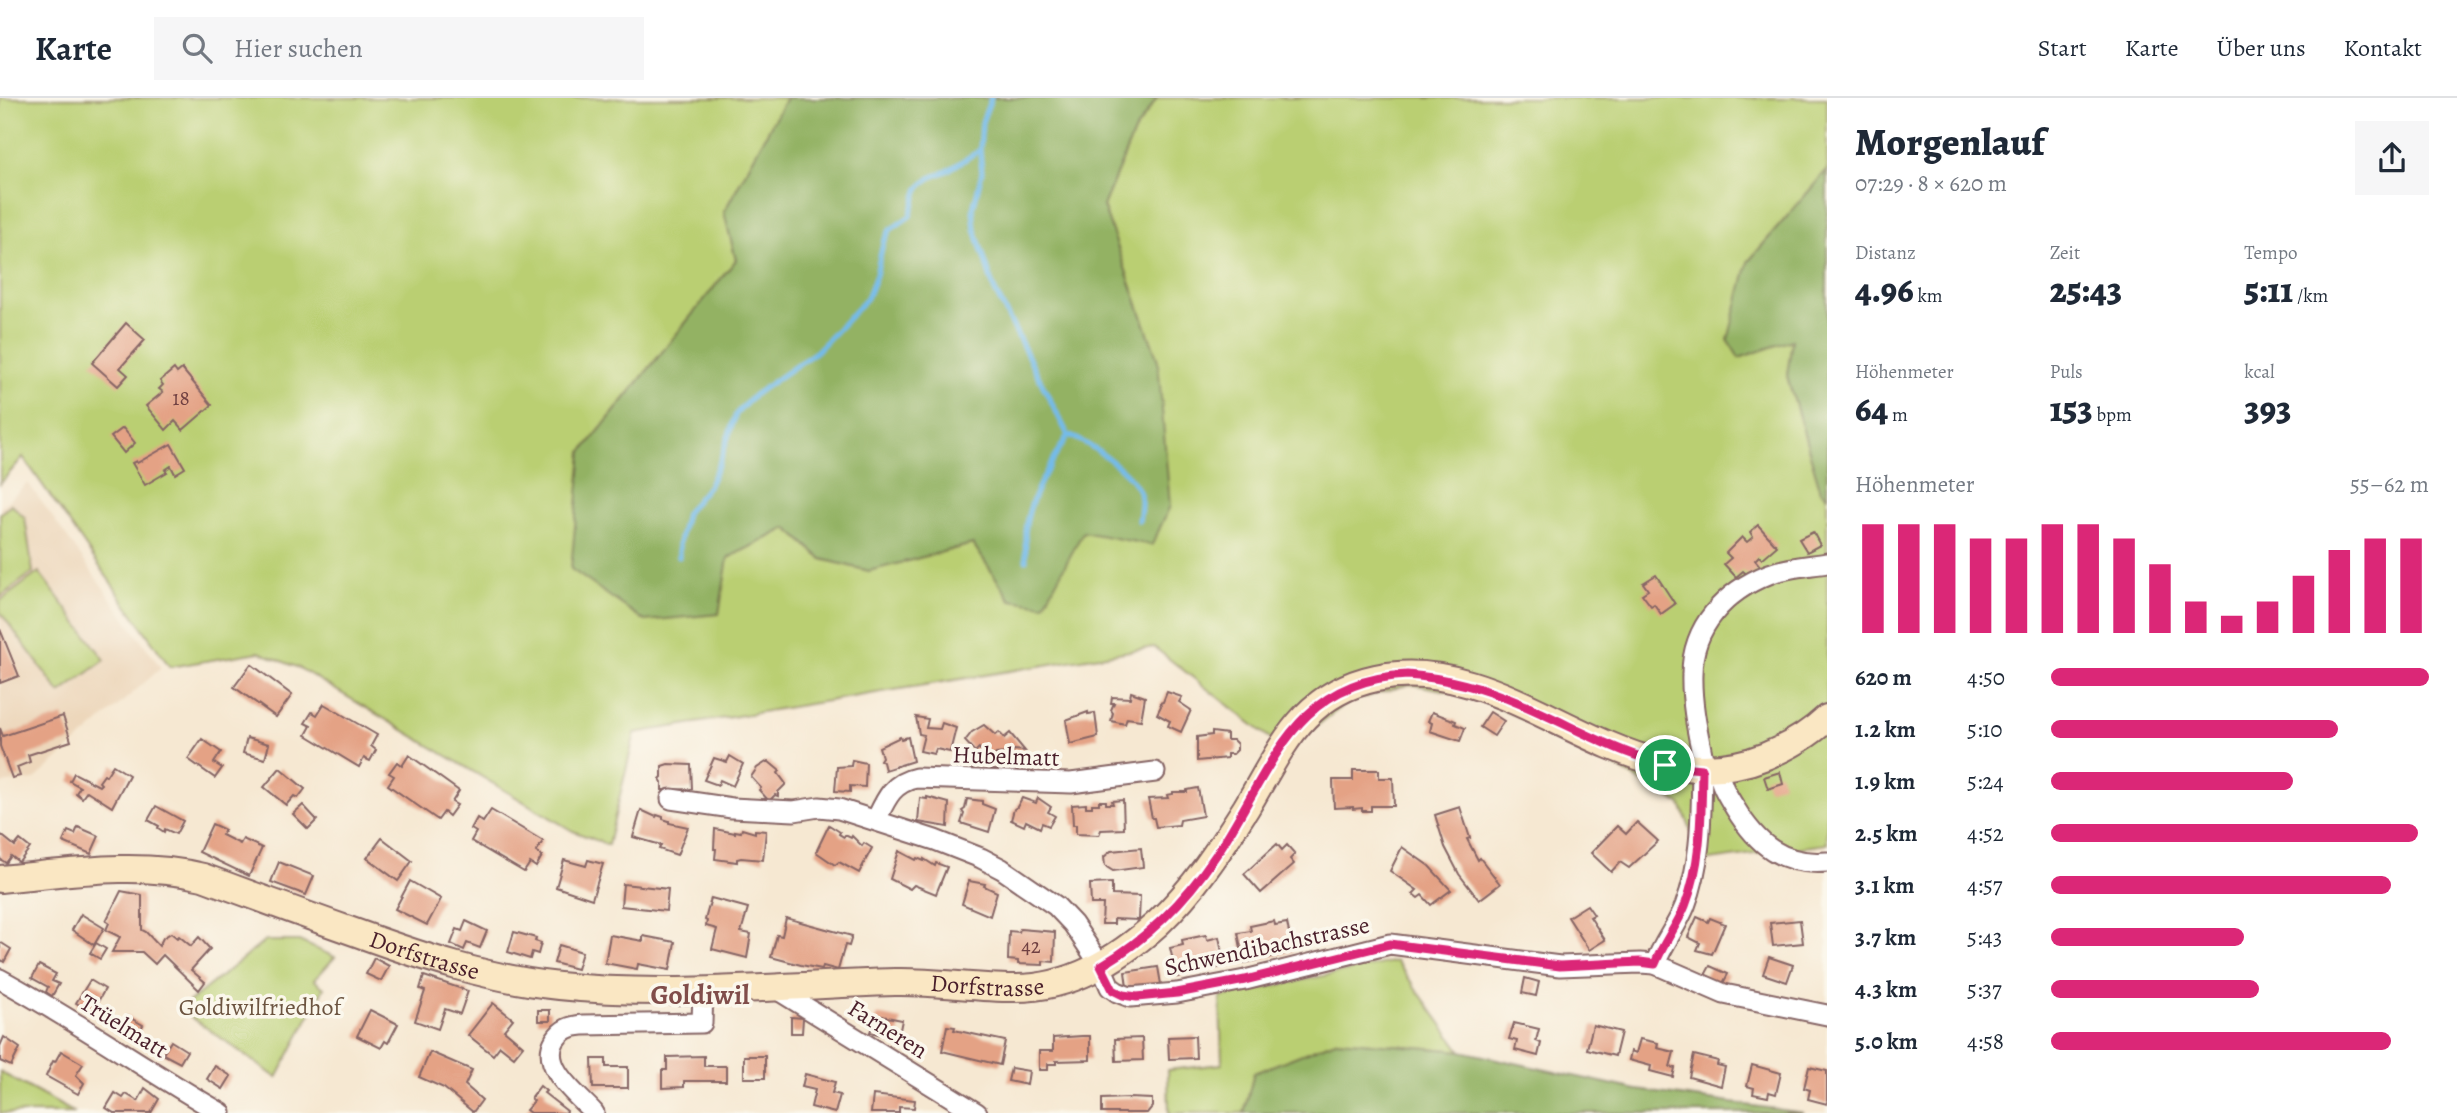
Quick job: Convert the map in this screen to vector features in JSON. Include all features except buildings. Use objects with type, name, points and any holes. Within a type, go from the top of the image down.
[{"type":"street","points":[[1655,964],[1660,950],[1680,917],[1692,886],[1708,769],[1695,719],[1691,672],[1696,643],[1703,626],[1729,597],[1770,573],[1827,564]]},
{"type":"street","name":"Dorfstrasse","points":[[0,879],[102,870],[178,871],[203,877],[425,958],[485,973],[559,986],[635,992],[901,982],[1038,987],[1058,984],[1101,966],[1148,933],[1194,885],[1231,832],[1283,743],[1300,720],[1327,698],[1356,683],[1407,675],[1466,684],[1523,704],[1620,751],[1665,765],[1708,769],[1754,761],[1772,754],[1806,735],[1827,718]]},
{"type":"street","points":[[1708,769],[1754,835],[1767,848],[1788,858],[1806,862],[1827,862]]},
{"type":"street","name":"Hubelmatt","points":[[876,820],[892,789],[916,778],[1071,783],[1155,772]]},
{"type":"street","points":[[671,799],[732,808],[794,811],[829,808],[876,820],[958,848],[1002,869],[1044,896],[1065,914],[1101,966]]},
{"type":"street","name":"Schwendibachstrasse","points":[[1101,966],[1113,990],[1137,997],[1177,993],[1245,980],[1390,944],[1560,966],[1640,962],[1655,964],[1724,995],[1827,1015]]},
{"type":"street","name":"Trüelmatt","points":[[0,979],[221,1113]]},
{"type":"street","name":"Farneren","points":[[773,987],[977,1113]]},
{"type":"street","points":[[594,1113],[553,1064],[551,1051],[560,1033],[566,1028],[583,1025],[702,1023],[703,990]]},
{"type":"shaded area","points":[[28,483],[161,668],[34,780],[0,784],[0,508]]},
{"type":"green space","points":[[0,98],[786,98],[724,212],[736,260],[582,452],[728,558],[787,528],[822,559],[869,571],[973,544],[1011,600],[1158,361],[1103,206],[1134,132],[1157,98],[1827,98],[1827,170],[1748,262],[1739,358],[1793,339],[1787,376],[1821,491],[1827,496],[1827,844],[1703,861],[1681,805],[1580,746],[1472,695],[1410,684],[1348,702],[1285,750],[1154,647],[635,733],[608,845],[573,831],[299,668],[259,652],[170,667],[23,457],[0,484]]},
{"type":"green space","points":[[786,98],[1157,98],[1134,132],[1103,206],[1158,361],[1170,506],[1152,545],[1083,532],[1044,605],[1011,600],[973,544],[869,571],[822,559],[787,528],[728,558],[719,614],[645,621],[571,569],[582,452],[736,260],[724,212]]},
{"type":"green space","points":[[1827,170],[1827,496],[1821,491],[1787,376],[1792,340],[1739,358],[1728,340],[1748,262]]},
{"type":"green space","points":[[11,504],[25,518],[33,572],[0,597],[0,514]]},
{"type":"green space","points":[[39,572],[105,660],[60,693],[0,612],[0,601]]},
{"type":"green space","name":"Goldiwilfriedhof","points":[[265,941],[299,941],[335,957],[314,980],[324,988],[277,1078],[180,1009]]},
{"type":"green space","points":[[1396,961],[1461,1051],[1338,1040],[1254,1073],[1244,1113],[1169,1113],[1168,1070],[1222,1064],[1220,997]]},
{"type":"green space","points":[[1338,1040],[1461,1051],[1637,1090],[1804,1113],[1244,1113],[1254,1073]]},
{"type":"green space","points":[[0,1072],[75,1113],[0,1113]]},
{"type":"waterway","points":[[679,557],[679,543],[686,513],[709,485],[736,414],[754,395],[817,351],[867,298],[876,275],[883,243],[890,230],[910,216],[919,188],[930,178],[947,171],[980,150],[982,122],[991,98]]},
{"type":"waterway","points":[[980,150],[982,172],[973,209],[975,229],[994,289],[1068,435],[1109,459],[1135,485],[1141,500],[1139,521]]},
{"type":"waterway","points":[[1026,560],[1025,532],[1031,506],[1041,481],[1068,435]]},
{"type":"district","name":"Goldiwil","points":[[700,994]]},
{"type":"route","points":[[1407,675],[1426,676],[1485,689],[1523,704],[1620,751],[1665,765],[1702,769],[1700,827],[1692,886],[1680,917],[1660,950],[1655,964],[1640,962],[1560,966],[1390,944],[1245,980],[1177,993],[1137,997],[1113,990],[1101,966],[1148,933],[1187,894],[1231,832],[1283,743],[1300,720],[1327,698],[1356,683],[1407,675]]}]
